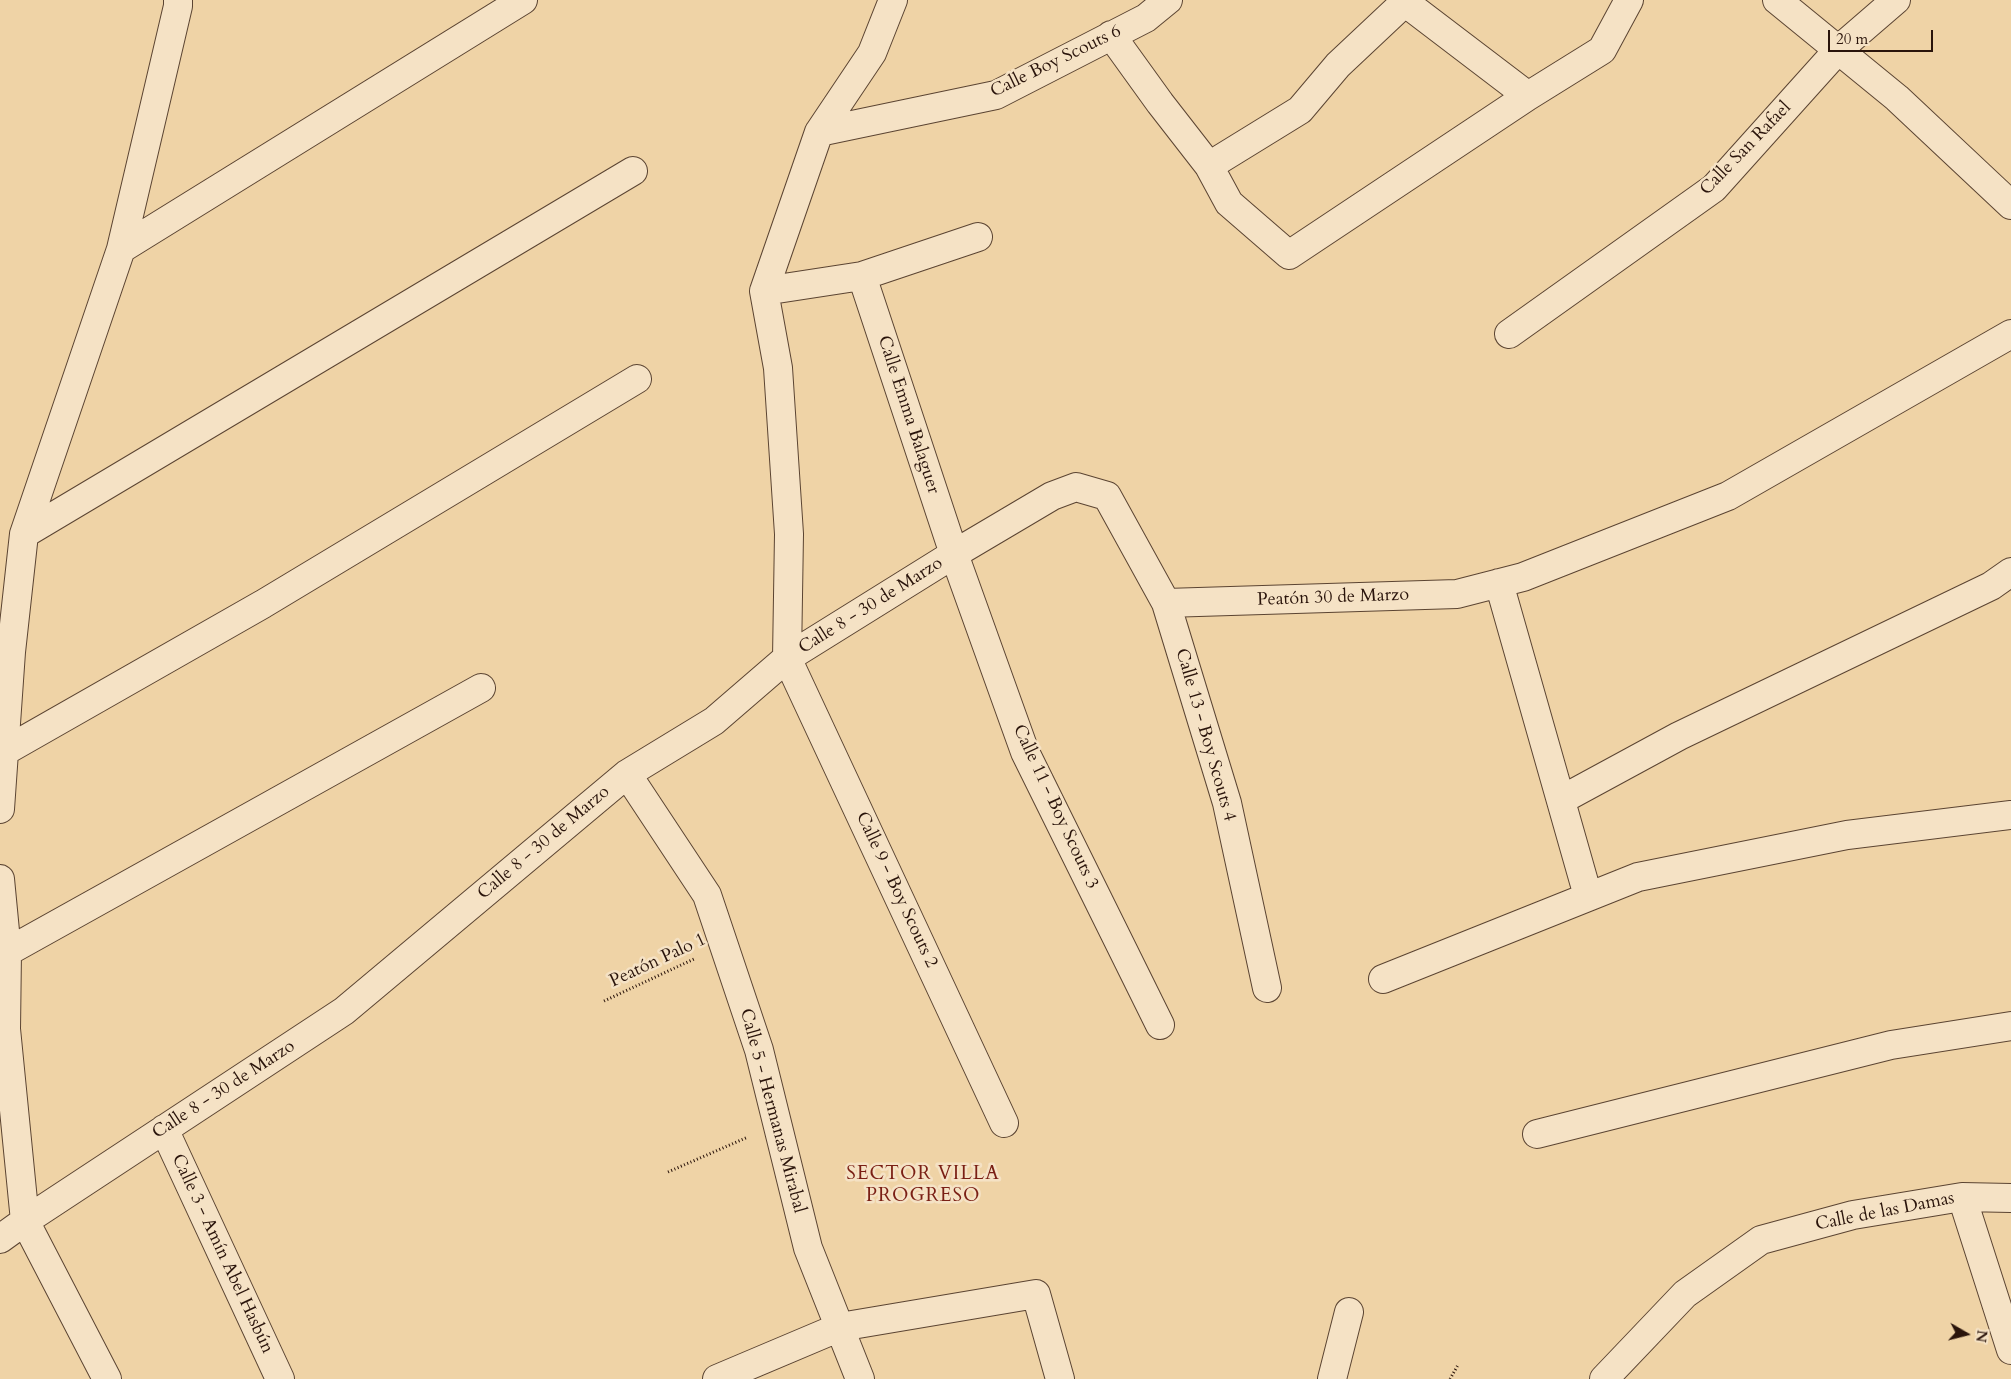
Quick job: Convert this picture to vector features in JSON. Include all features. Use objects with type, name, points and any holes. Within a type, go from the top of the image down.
[{"type":"street","points":[[121,249],[523,0]]},
{"type":"street","points":[[787,658],[789,534],[778,368],[764,291],[819,132],[872,53],[893,0]]},
{"type":"street","name":"Calle Boy Scouts 6","points":[[819,132],[996,95],[1146,18],[1168,0]]},
{"type":"street","points":[[1111,35],[1209,166],[1229,203],[1289,256],[1528,96],[1602,50],[1629,0]]},
{"type":"street","points":[[1777,0],[1897,98],[2011,205]]},
{"type":"street","name":"Calle San Rafael","points":[[1509,334],[1714,188],[1838,50],[1896,0]]},
{"type":"street","points":[[1209,166],[1300,110],[1338,66],[1403,1],[1528,96]]},
{"type":"street","points":[[0,809],[11,652],[24,534],[121,249],[182,2]]},
{"type":"street","points":[[24,534],[632,171]]},
{"type":"street","points":[[764,291],[862,276],[978,237]]},
{"type":"street","name":"Calle Emma Balaguer","points":[[862,276],[954,554]]},
{"type":"street","name":"Peatón 30 de Marzo","points":[[1166,603],[1457,594],[1522,577],[1728,496],[2011,334]]},
{"type":"street","points":[[5,751],[263,604],[638,379]]},
{"type":"street","name":"Calle 8 - 30 de Marzo","points":[[0,1239],[344,1011],[627,774],[714,721],[787,658],[954,554],[1052,496],[1076,487],[1107,496]]},
{"type":"street","name":"Calle 13 - Boy Scouts 4","points":[[1107,496],[1166,603],[1227,803],[1267,988]]},
{"type":"street","name":"Calle 11 - Boy Scouts 3","points":[[954,554],[1025,752],[1160,1025]]},
{"type":"street","points":[[1560,800],[1679,736],[1991,586],[2011,572]]},
{"type":"street","points":[[1499,583],[1588,896]]},
{"type":"street","name":"Calle 9 - Boy Scouts 2","points":[[787,658],[1004,1123]]},
{"type":"street","points":[[7,952],[480,688]]},
{"type":"street","name":"Calle 5 - Hermanas Mirabal","points":[[627,774],[707,895],[760,1050],[808,1248],[860,1379]]},
{"type":"street","points":[[1383,979],[1638,877],[1847,835],[2011,814]]},
{"type":"street","points":[[0,879],[7,952],[3,1031],[25,1221],[107,1379]]},
{"type":"street","points":[[1537,1134],[1890,1045],[2011,1026]]},
{"type":"street","name":"Calle 3 - Amín Abel Hasbún","points":[[164,1129],[280,1379]]},
{"type":"street","points":[[1962,1197],[2011,1350]]},
{"type":"street","name":"Calle de las Damas","points":[[1604,1379],[1685,1294],[1761,1240],[1853,1215],[1962,1197],[2011,1198]]},
{"type":"street","points":[[717,1379],[840,1327],[1036,1294],[1060,1379]]},
{"type":"street","points":[[1332,1379],[1349,1312]]},
{"type":"path","name":"Peatón Palo 1","points":[[604,1001],[724,945]]},
{"type":"path","points":[[668,1172],[778,1124]]},
{"type":"path","points":[[1450,1379],[1458,1365]]},
{"type":"district","name":"SECTOR VILLA PROGRESO","points":[[923,1186]]}]
